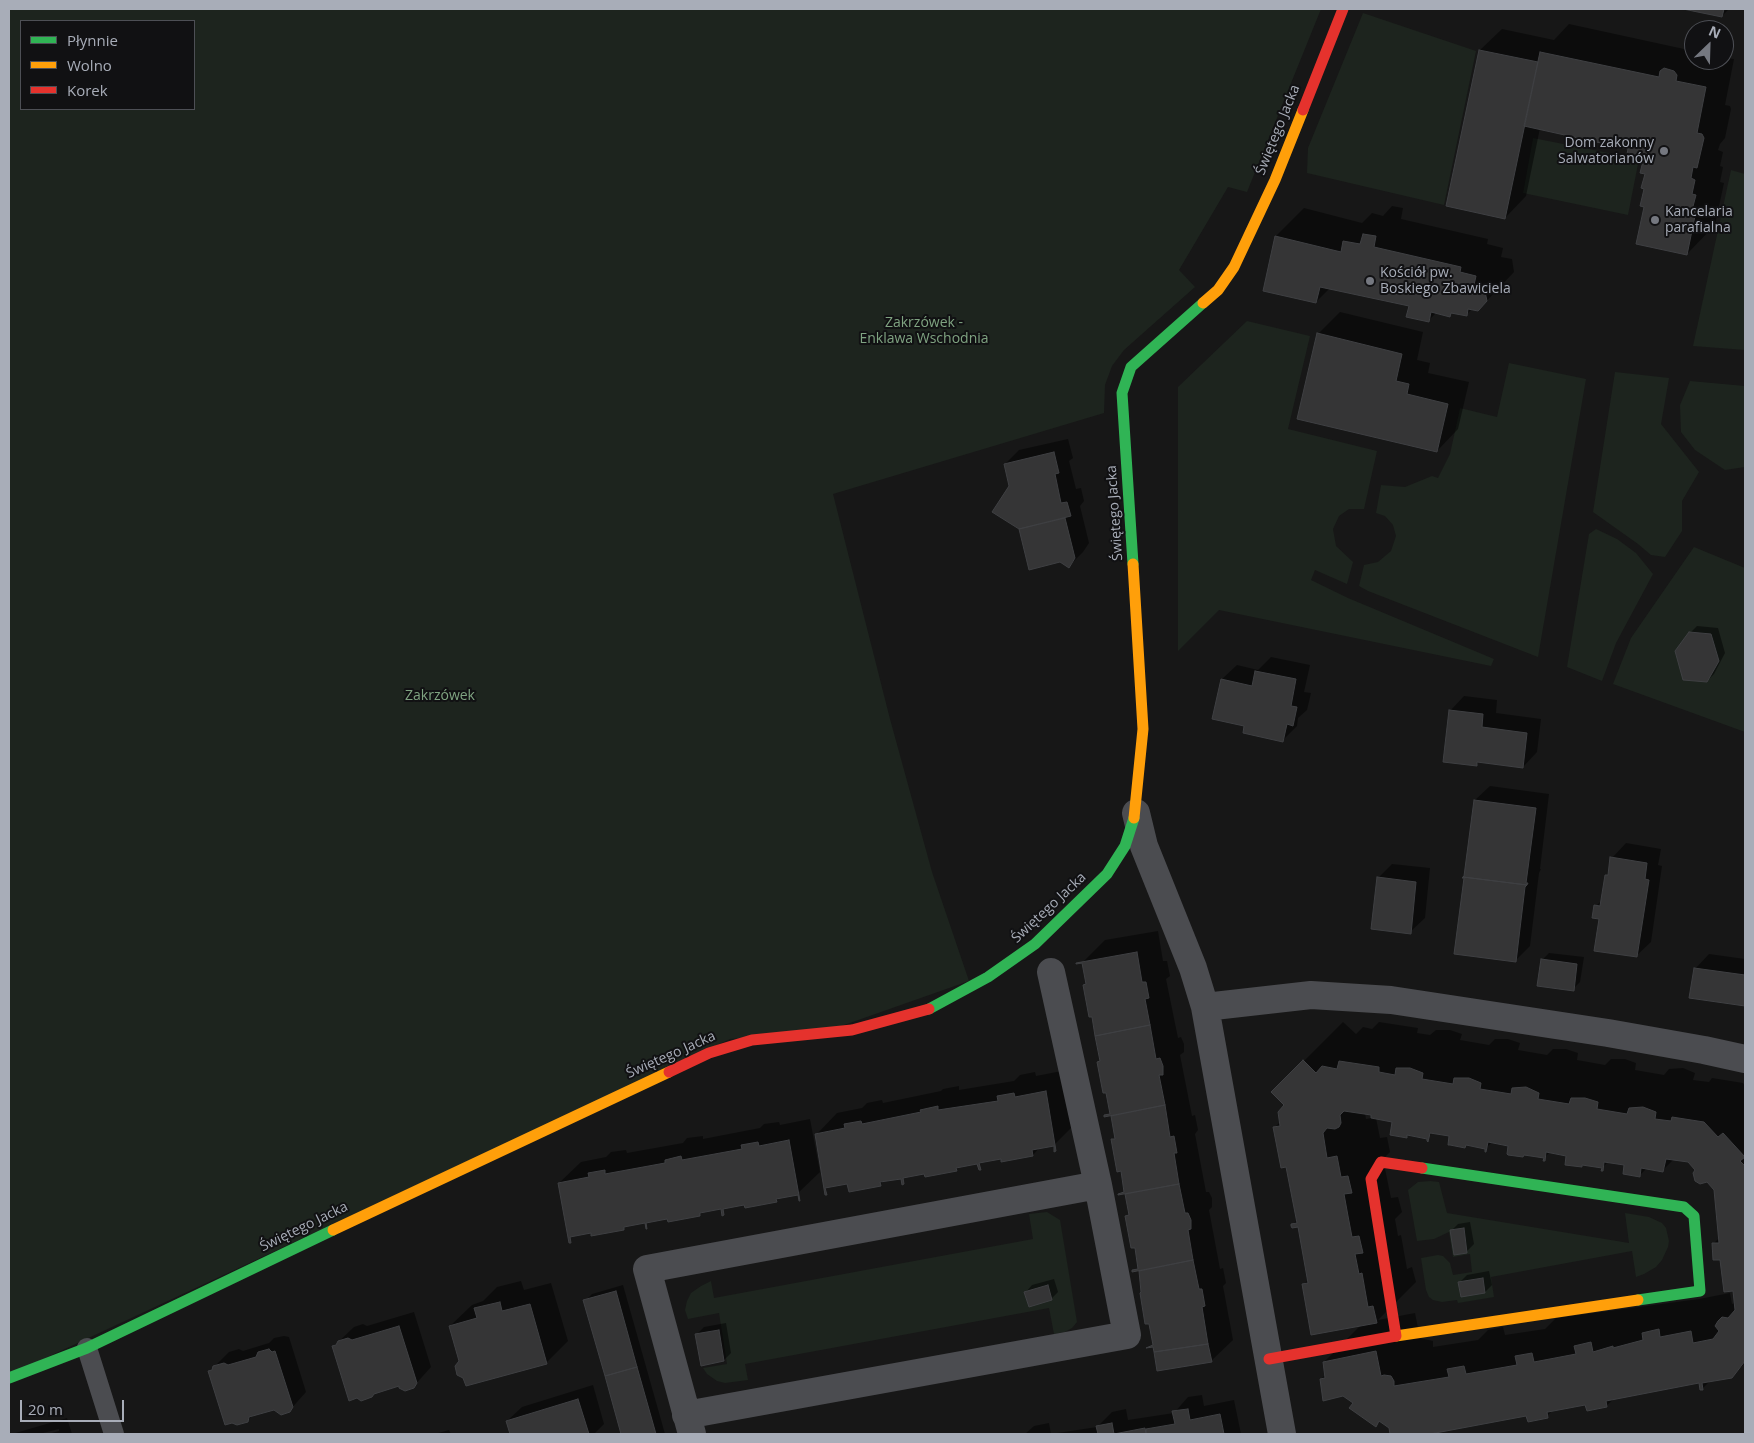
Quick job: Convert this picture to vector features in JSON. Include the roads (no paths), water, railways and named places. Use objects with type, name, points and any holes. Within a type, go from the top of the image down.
[{"type":"street","name":"Świętego Jacka","points":[[9,1378],[87,1348],[444,1176],[709,1053],[752,1040],[852,1030],[932,1008],[988,977],[1035,944],[1107,874],[1125,846],[1136,812],[1144,729],[1122,393],[1131,367],[1218,290],[1234,267],[1275,180],[1343,9]]},
{"type":"street","points":[[1136,812],[1144,846],[1193,968],[1204,1007],[1282,1434]]},
{"type":"street","points":[[1051,972],[1098,1185],[1126,1335],[689,1425],[647,1269],[1098,1185]]},
{"type":"street","points":[[1204,1007],[1311,994],[1391,1000],[1608,1033],[1745,1059]]},
{"type":"street","points":[[1269,1359],[1396,1336],[1700,1291],[1694,1216],[1684,1207],[1381,1162],[1371,1179],[1396,1336]]},
{"type":"lane","points":[[87,1348],[114,1434]]},
{"type":"place","name":"Dom zakonny Salwatorianów","points":[[1664,151]]},
{"type":"place","name":"Kancelaria parafialna","points":[[1655,220]]},
{"type":"place","name":"Kościół pw. Boskiego Zbawiciela","points":[[1370,281]]},
{"type":"park label","name":"Zakrzówek - Enklawa Wschodnia","points":[[924,332]]},
{"type":"park label","name":"Zakrzówek","points":[[440,696]]}]
